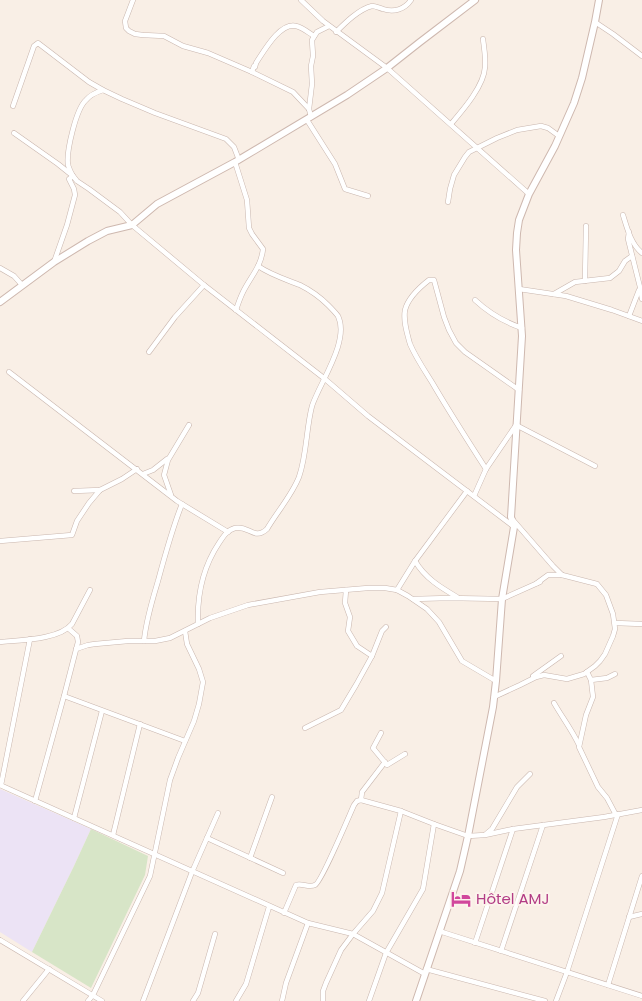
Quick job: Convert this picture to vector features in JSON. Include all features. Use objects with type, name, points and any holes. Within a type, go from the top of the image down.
[{"type":"main road","points":[[0,302],[54,262],[88,241],[107,231],[132,224],[157,204],[237,161],[347,95],[387,68],[475,0]]},
{"type":"main road","points":[[416,1001],[460,871],[494,697],[502,599],[514,527],[511,517],[522,328],[516,250],[517,233],[529,194],[568,119],[582,78],[600,0]]},
{"type":"street","points":[[133,0],[125,21],[126,28],[129,31],[144,36],[164,36],[183,46],[208,53],[252,72],[293,92],[309,109]]},
{"type":"street","points":[[301,0],[336,32],[387,68],[529,194]]},
{"type":"street","points":[[336,32],[356,14],[371,6],[392,11],[401,8],[412,0]]},
{"type":"street","points":[[595,22],[642,56]]},
{"type":"street","points":[[252,72],[254,66],[277,33],[288,26],[297,26],[314,36]]},
{"type":"street","points":[[329,26],[321,29],[312,40],[312,84],[309,119],[335,164],[345,188],[368,196]]},
{"type":"street","points":[[451,124],[472,97],[483,77],[485,67],[483,39]]},
{"type":"street","points":[[13,106],[34,46],[38,44],[89,82],[103,90],[156,113],[226,139],[234,147],[247,200],[252,234],[263,249],[258,266],[236,310]]},
{"type":"street","points":[[103,90],[93,94],[81,105],[71,136],[68,165],[77,181],[120,212],[204,285],[325,379],[368,416],[514,527]]},
{"type":"street","points":[[448,202],[454,175],[469,152],[517,130],[541,126],[548,128],[559,136]]},
{"type":"street","points":[[14,133],[73,176]]},
{"type":"street","points":[[54,262],[75,195],[69,179],[73,176]]},
{"type":"street","points":[[622,215],[628,232],[642,253]]},
{"type":"street","points":[[585,281],[586,226]]},
{"type":"street","points":[[628,232],[642,299]]},
{"type":"street","points":[[554,294],[574,282],[610,278],[619,272],[625,261],[632,256]]},
{"type":"street","points":[[198,624],[198,602],[205,571],[217,546],[230,530],[242,528],[257,534],[264,532],[300,475],[312,405],[325,379],[340,338],[340,324],[335,312],[322,300],[306,288],[276,276],[258,266]]},
{"type":"street","points":[[0,268],[14,276],[22,285]]},
{"type":"street","points":[[486,469],[444,403],[410,343],[405,319],[406,308],[421,286],[429,280],[434,280],[448,330],[456,343],[465,352],[519,390]]},
{"type":"street","points":[[149,352],[175,317],[204,285]]},
{"type":"street","points":[[629,316],[640,287]]},
{"type":"street","points":[[519,289],[566,296],[642,321]]},
{"type":"street","points":[[475,300],[500,319],[522,328]]},
{"type":"street","points":[[9,372],[182,504],[228,532]]},
{"type":"street","points":[[474,496],[486,469],[516,425],[595,466]]},
{"type":"street","points":[[172,496],[164,475],[169,457],[189,426]]},
{"type":"street","points":[[144,474],[153,470],[169,457]]},
{"type":"street","points":[[0,541],[72,535],[77,522],[100,490],[137,469]]},
{"type":"street","points":[[74,491],[100,490]]},
{"type":"street","points":[[397,590],[467,491]]},
{"type":"street","points":[[144,641],[154,592],[168,541],[182,504]]},
{"type":"street","points":[[494,697],[536,677],[550,676],[567,679],[587,672],[605,654],[615,629],[610,604],[600,587],[594,583],[562,575],[552,566],[511,517]]},
{"type":"street","points":[[416,561],[432,582],[458,598]]},
{"type":"street","points":[[413,599],[502,599],[537,583],[562,575]]},
{"type":"street","points":[[76,649],[88,644],[165,639],[185,632],[223,613],[248,605],[320,592],[384,588],[397,590],[427,609],[437,618],[462,661],[496,681]]},
{"type":"street","points":[[0,642],[50,636],[69,629],[78,616],[90,590]]},
{"type":"street","points":[[346,590],[344,603],[350,617],[348,631],[357,646],[372,656]]},
{"type":"street","points":[[615,623],[642,624]]},
{"type":"street","points":[[305,728],[341,710],[372,656],[382,630],[386,627]]},
{"type":"street","points":[[35,801],[78,642],[77,636],[69,629]]},
{"type":"street","points":[[88,1001],[93,996],[150,876],[170,780],[196,713],[201,694],[203,682],[187,644],[185,632]]},
{"type":"street","points":[[30,638],[0,785],[269,907],[308,923],[353,934],[385,952],[426,971],[545,1001]]},
{"type":"street","points":[[520,686],[561,656]]},
{"type":"street","points":[[579,747],[586,715],[593,697],[591,680],[587,672]]},
{"type":"street","points":[[591,680],[607,678],[615,674]]},
{"type":"street","points":[[64,696],[185,741]]},
{"type":"street","points":[[554,703],[563,720],[574,734],[598,787],[617,814],[556,1001]]},
{"type":"street","points":[[74,818],[102,710]]},
{"type":"street","points":[[112,835],[140,724]]},
{"type":"street","points":[[381,733],[373,748],[387,765],[405,754]]},
{"type":"street","points":[[284,913],[296,885],[312,886],[318,883],[354,805],[360,800],[362,792],[385,762]]},
{"type":"street","points":[[485,835],[492,829],[518,788],[530,774]]},
{"type":"street","points":[[250,858],[272,797]]},
{"type":"street","points":[[360,800],[400,811],[468,836],[485,835],[642,810]]},
{"type":"street","points":[[323,1001],[323,991],[342,950],[373,911],[382,893],[400,811]]},
{"type":"street","points":[[143,1001],[192,872],[218,813]]},
{"type":"street","points":[[367,1001],[385,952],[423,889],[434,824]]},
{"type":"street","points":[[501,951],[543,825]]},
{"type":"street","points":[[475,943],[514,829]]},
{"type":"street","points":[[208,838],[283,873]]},
{"type":"street","points":[[608,985],[642,876]]},
{"type":"street","points":[[236,1001],[246,984],[269,907]]},
{"type":"street","points":[[629,918],[642,914]]},
{"type":"street","points":[[282,1001],[286,984],[308,923]]},
{"type":"street","points":[[439,931],[642,996]]},
{"type":"street","points":[[193,1001],[198,993],[215,934]]},
{"type":"street","points":[[0,940],[102,1001]]},
{"type":"street","points":[[23,1001],[49,969]]},
{"type":"shaded area","points":[[0,789],[91,829],[32,952],[0,932]]},
{"type":"green space","points":[[91,829],[148,856],[145,875],[91,988],[32,952]]},
{"type":"place","name":"Hôtel AMJ","points":[[461,899]]}]
